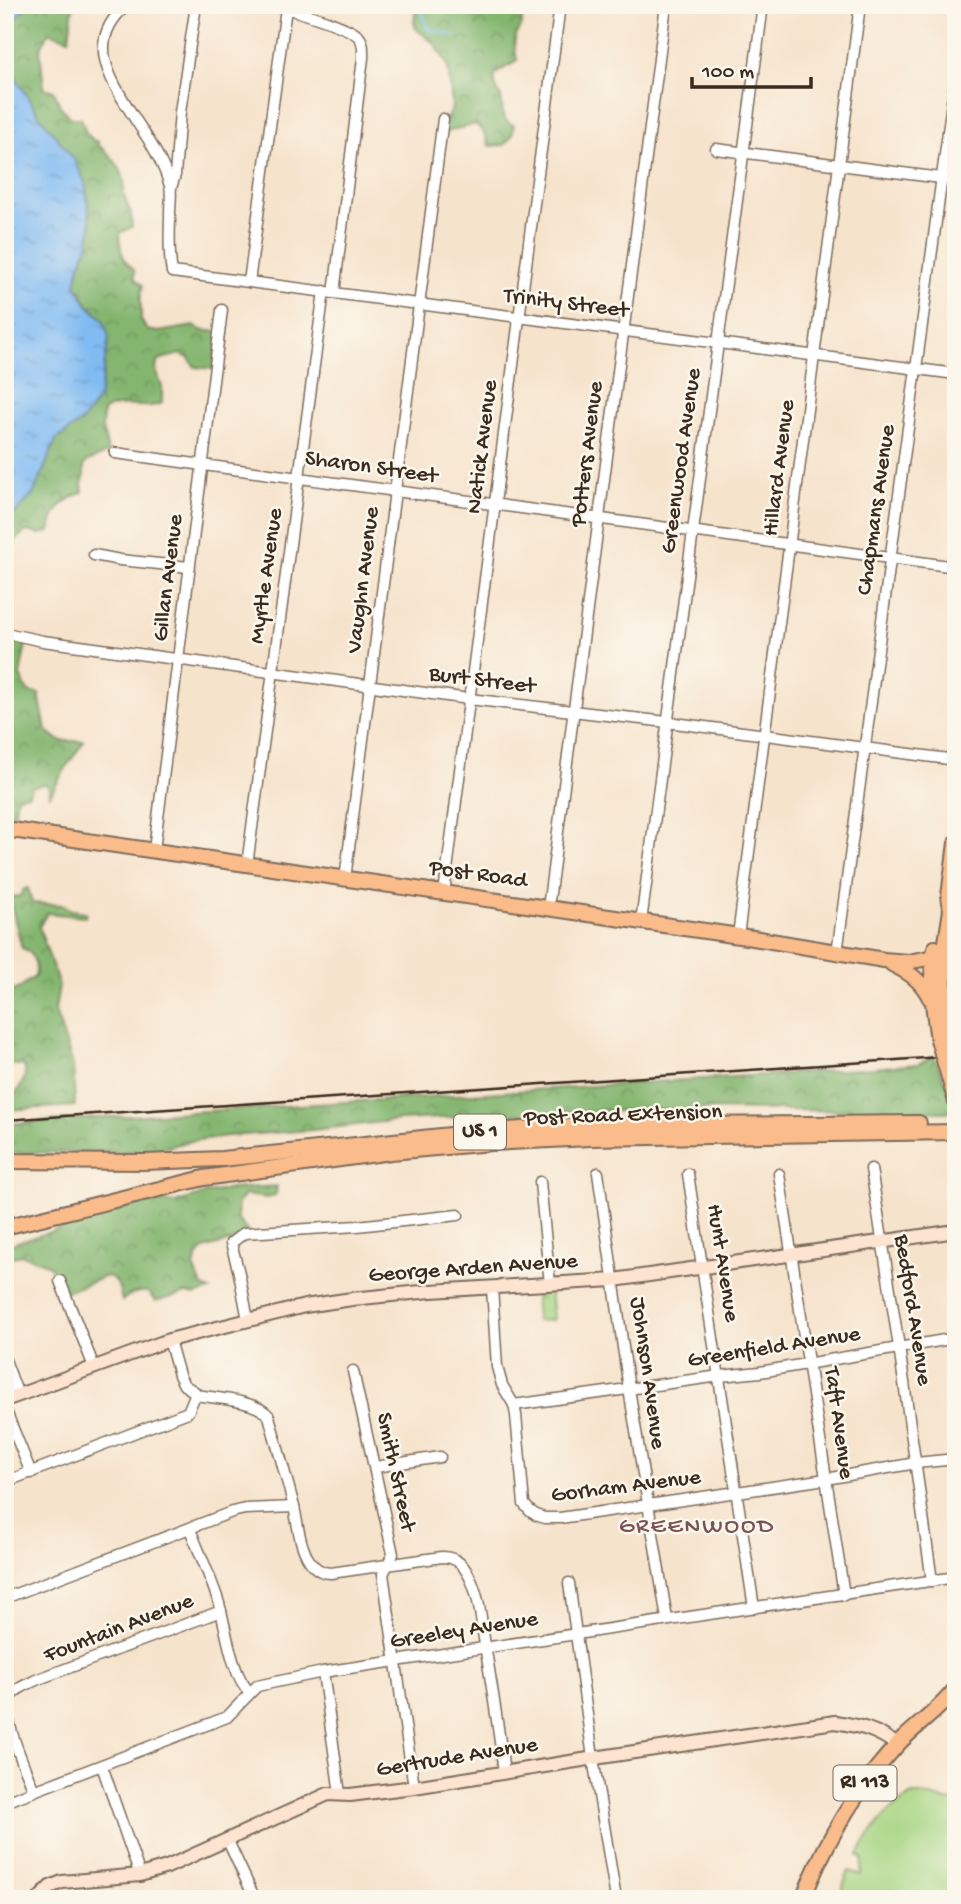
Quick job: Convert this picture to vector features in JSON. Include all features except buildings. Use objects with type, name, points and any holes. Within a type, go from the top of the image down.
[{"type":"main road","name":"Post Road","points":[[5,830],[738,936],[884,960],[908,962],[944,954]]},
{"type":"main road","points":[[945,1039],[943,908],[949,896],[956,843]]},
{"type":"main road","points":[[932,1002],[931,977],[944,954]]},
{"type":"main road","points":[[884,960],[916,978],[924,986],[945,1039],[956,1102]]},
{"type":"main road","name":"Post Road Extension","points":[[5,1161],[144,1162],[222,1159],[479,1132],[565,1126],[956,1122]]},
{"type":"main road","name":"Post Road Extension","points":[[5,1227],[204,1178],[391,1152],[590,1138],[956,1132]]},
{"type":"main road","name":"RI 113","points":[[803,1899],[816,1866],[836,1828],[869,1778],[897,1745],[955,1691]]},
{"type":"street","points":[[128,5],[108,27],[104,39],[107,69],[160,161],[171,188]]},
{"type":"street","points":[[171,188],[195,5]]},
{"type":"street","name":"Natick Avenue","points":[[444,893],[560,5]]},
{"type":"street","name":"Potters Avenue","points":[[548,908],[666,5]]},
{"type":"street","name":"Greenwood Avenue","points":[[640,922],[763,5]]},
{"type":"street","name":"Hillard Avenue","points":[[738,936],[860,5]]},
{"type":"street","points":[[248,282],[281,7]]},
{"type":"street","name":"Myrtle Avenue","points":[[247,865],[299,478],[363,58],[359,36],[281,7]]},
{"type":"street","name":"Chapmans Avenue","points":[[837,953],[956,73]]},
{"type":"street","name":"Vaughn Avenue","points":[[345,879],[443,119]]},
{"type":"street","points":[[716,149],[956,180]]},
{"type":"street","name":"Trinity Street","points":[[171,188],[169,255],[172,272],[956,374]]},
{"type":"street","name":"Gillan Avenue","points":[[154,850],[222,310]]},
{"type":"street","name":"Sharon Street","points":[[115,453],[956,567]]},
{"type":"street","points":[[94,555],[190,566]]},
{"type":"street","name":"Burt Street","points":[[5,633],[43,641],[469,699],[956,760]]},
{"type":"street","name":"Bedford Avenue","points":[[871,1169],[932,1581]]},
{"type":"street","name":"Johnson Avenue","points":[[598,1173],[647,1506],[667,1619]]},
{"type":"street","name":"Hunt Avenue","points":[[688,1174],[754,1608]]},
{"type":"street","name":"Taft Avenue","points":[[779,1174],[845,1595]]},
{"type":"street","points":[[540,1182],[550,1284]]},
{"type":"street","points":[[248,1320],[231,1243],[244,1233],[357,1226],[458,1215]]},
{"type":"street","name":"George Arden Avenue","points":[[5,1400],[169,1340],[305,1306],[352,1298],[614,1280],[956,1231]]},
{"type":"street","points":[[60,1281],[94,1367]]},
{"type":"street","name":"Gorham Avenue","points":[[492,1287],[497,1367],[516,1415],[524,1504],[530,1511],[544,1518],[647,1506],[956,1459]]},
{"type":"street","name":"Greenfield Avenue","points":[[514,1405],[760,1371],[956,1338]]},
{"type":"street","points":[[169,1340],[179,1375],[184,1385],[195,1392],[195,1395]]},
{"type":"street","points":[[5,1360],[18,1395]]},
{"type":"street","name":"Smith Street","points":[[353,1371],[393,1554],[383,1574],[414,1787]]},
{"type":"street","points":[[5,1482],[188,1412],[195,1395]]},
{"type":"street","points":[[195,1395],[264,1410],[269,1416],[303,1548],[310,1563],[317,1569],[331,1573],[442,1557],[451,1557],[459,1562],[476,1592],[504,1773]]},
{"type":"street","points":[[5,1409],[31,1473]]},
{"type":"street","points":[[375,1468],[440,1457]]},
{"type":"street","points":[[5,1598],[245,1509],[294,1507]]},
{"type":"street","points":[[190,1529],[221,1611],[241,1682],[250,1692]]},
{"type":"street","name":"Greeley Avenue","points":[[5,1802],[227,1717],[257,1686],[323,1671],[956,1577]]},
{"type":"street","points":[[569,1583],[616,1899]]},
{"type":"street","name":"Fountain Avenue","points":[[34,1791],[8,1723],[7,1701],[18,1689],[221,1611]]},
{"type":"street","points":[[323,1671],[340,1794]]},
{"type":"street","name":"Gertrude Avenue","points":[[39,1899],[50,1887],[62,1882],[140,1875],[167,1867],[328,1794],[350,1795],[414,1787],[835,1722],[865,1727],[882,1734],[897,1745]]},
{"type":"street","points":[[102,1766],[140,1875]]},
{"type":"street","points":[[227,1839],[255,1899]]},
{"type":"green space","points":[[27,5],[73,7],[69,39],[49,32],[40,49],[44,88],[54,91],[60,106],[70,118],[81,118],[86,133],[95,142],[98,141],[98,145],[114,160],[122,173],[123,194],[131,213],[132,227],[120,233],[120,244],[124,258],[134,269],[135,279],[143,285],[140,299],[141,320],[147,330],[158,332],[194,326],[201,330],[219,332],[213,369],[195,367],[189,358],[180,354],[161,359],[156,370],[162,387],[162,403],[117,406],[103,412],[102,428],[107,453],[84,465],[83,492],[60,507],[53,518],[50,532],[39,534],[26,531],[16,540],[10,554],[10,573],[5,574],[5,523],[33,495],[56,440],[82,421],[103,319],[88,305],[76,285],[91,227],[85,182],[13,74],[9,45],[13,21]]},
{"type":"green space","points":[[416,5],[521,5],[522,25],[515,42],[517,60],[499,71],[494,79],[501,97],[504,117],[514,125],[512,136],[504,145],[489,146],[485,134],[476,124],[443,133],[444,123],[452,108],[447,64],[435,44],[416,29]]},
{"type":"green space","points":[[5,633],[27,639],[20,675],[28,692],[39,694],[46,730],[60,741],[84,741],[50,795],[48,785],[43,784],[31,787],[29,794],[17,796],[12,829],[5,830]]},
{"type":"green space","points":[[28,888],[32,903],[64,905],[71,910],[86,912],[85,917],[47,913],[39,927],[59,985],[55,1011],[73,1065],[75,1106],[5,1110],[5,1103],[22,1084],[25,1068],[22,1065],[5,1064],[5,993],[21,987],[35,977],[36,973],[32,956],[22,948],[9,897],[20,896],[24,889]]},
{"type":"green space","points":[[934,1056],[956,1112],[705,1109],[537,1113],[399,1120],[227,1136],[150,1151],[5,1153],[5,1124],[873,1068],[918,1064]]},
{"type":"green space","points":[[277,1186],[276,1194],[268,1198],[245,1195],[238,1202],[237,1219],[248,1232],[234,1240],[204,1249],[196,1259],[194,1267],[202,1286],[210,1290],[194,1295],[186,1293],[155,1301],[148,1292],[141,1292],[131,1294],[122,1301],[116,1282],[106,1276],[66,1292],[60,1286],[55,1272],[47,1264],[23,1255],[5,1258],[5,1246],[136,1205],[159,1201],[175,1203],[230,1189]]},
{"type":"green space","points":[[535,1291],[550,1291],[553,1320],[537,1321]]},
{"type":"green space","points":[[913,1795],[956,1803],[956,1899],[840,1899],[849,1871],[861,1875],[863,1858],[858,1855],[874,1829],[896,1806]]},
{"type":"water","points":[[5,5],[27,5],[13,22],[9,45],[13,74],[39,115],[74,159],[85,182],[91,227],[76,285],[88,305],[103,319],[109,337],[99,398],[82,421],[56,440],[33,495],[5,523]]},
{"type":"waterway","points":[[420,5],[428,29],[454,35]]},
{"type":"railway","points":[[5,1120],[956,1056]]},
{"type":"district","name":"GREENWOOD","points":[[697,1527]]}]
